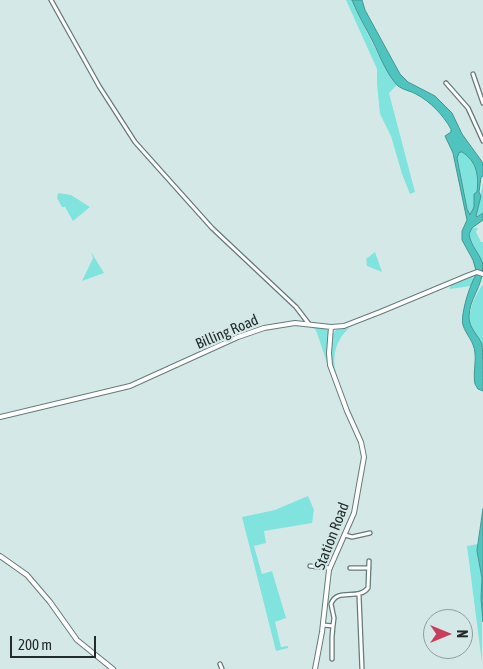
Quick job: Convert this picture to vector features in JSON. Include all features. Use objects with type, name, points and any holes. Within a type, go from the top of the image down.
[{"type":"street","points":[[51,0],[99,86],[129,134],[212,228],[296,307],[310,324]]},
{"type":"street","points":[[474,74],[483,103]]},
{"type":"street","points":[[446,82],[468,108],[483,141]]},
{"type":"street","name":"Billing Road","points":[[0,417],[130,386],[238,337],[264,328],[287,324],[341,326],[357,322],[477,272],[483,274]]},
{"type":"street","name":"Station Road","points":[[315,669],[327,581],[330,568],[351,522],[357,502],[364,452],[330,365],[329,353],[332,327]]},
{"type":"street","points":[[345,535],[352,537],[370,533]]},
{"type":"street","points":[[0,556],[27,575],[50,602],[77,640],[113,669]]},
{"type":"street","points":[[332,659],[334,618],[331,604],[334,598],[341,594],[359,595],[368,588],[369,561]]},
{"type":"street","points":[[310,566],[330,568]]},
{"type":"street","points":[[350,568],[369,568]]},
{"type":"street","points":[[359,595],[358,648],[362,669]]},
{"type":"street","points":[[322,625],[334,626]]},
{"type":"street","points":[[220,664],[222,669]]},
{"type":"shaded area","points":[[346,0],[352,0],[378,54],[397,85],[389,93],[415,192],[410,194],[391,136],[380,114],[377,69]]},
{"type":"shaded area","points":[[352,0],[362,0],[365,10],[400,74],[408,82],[435,96],[452,113],[462,134],[483,163],[483,176],[481,177],[479,192],[481,196],[476,216],[483,213],[483,220],[472,228],[469,234],[483,265],[479,287],[471,304],[469,321],[482,344],[483,391],[478,389],[475,384],[474,349],[462,320],[467,298],[477,274],[473,260],[462,240],[462,231],[467,220],[453,153],[445,136],[451,132],[451,129],[432,105],[394,82]],"holes":[[[462,152],[474,164],[478,180],[477,192],[474,194],[474,207],[470,215],[467,209],[457,158],[459,153]]]},
{"type":"shaded area","points":[[462,152],[474,164],[478,180],[471,215],[467,209],[457,158],[459,153]]},
{"type":"shaded area","points":[[483,183],[483,213],[477,217],[476,216]]},
{"type":"shaded area","points":[[58,193],[71,195],[90,207],[73,221],[57,198]]},
{"type":"shaded area","points":[[473,228],[478,228],[476,232],[481,242],[483,242],[483,265],[469,236]]},
{"type":"shaded area","points":[[91,252],[104,273],[82,281],[93,258]]},
{"type":"shaded area","points":[[375,252],[382,272],[367,266],[366,259]]},
{"type":"shaded area","points":[[477,274],[471,286],[450,289],[450,285]]},
{"type":"shaded area","points":[[483,284],[483,347],[471,326],[470,315],[475,298]]},
{"type":"shaded area","points":[[308,326],[323,327],[329,331],[328,357],[330,372],[317,333],[315,329]]},
{"type":"shaded area","points":[[349,328],[340,339],[335,352],[334,358],[338,379],[332,361],[331,341],[336,330]]},
{"type":"shaded area","points":[[308,496],[314,510],[312,523],[264,531],[266,543],[254,546],[262,574],[272,571],[286,618],[275,622],[281,647],[288,646],[288,648],[276,651],[242,517],[275,510]]},
{"type":"shaded area","points":[[483,509],[483,622],[482,578],[477,551]]},
{"type":"shaded area","points":[[478,544],[482,578],[482,663],[467,546]]}]
